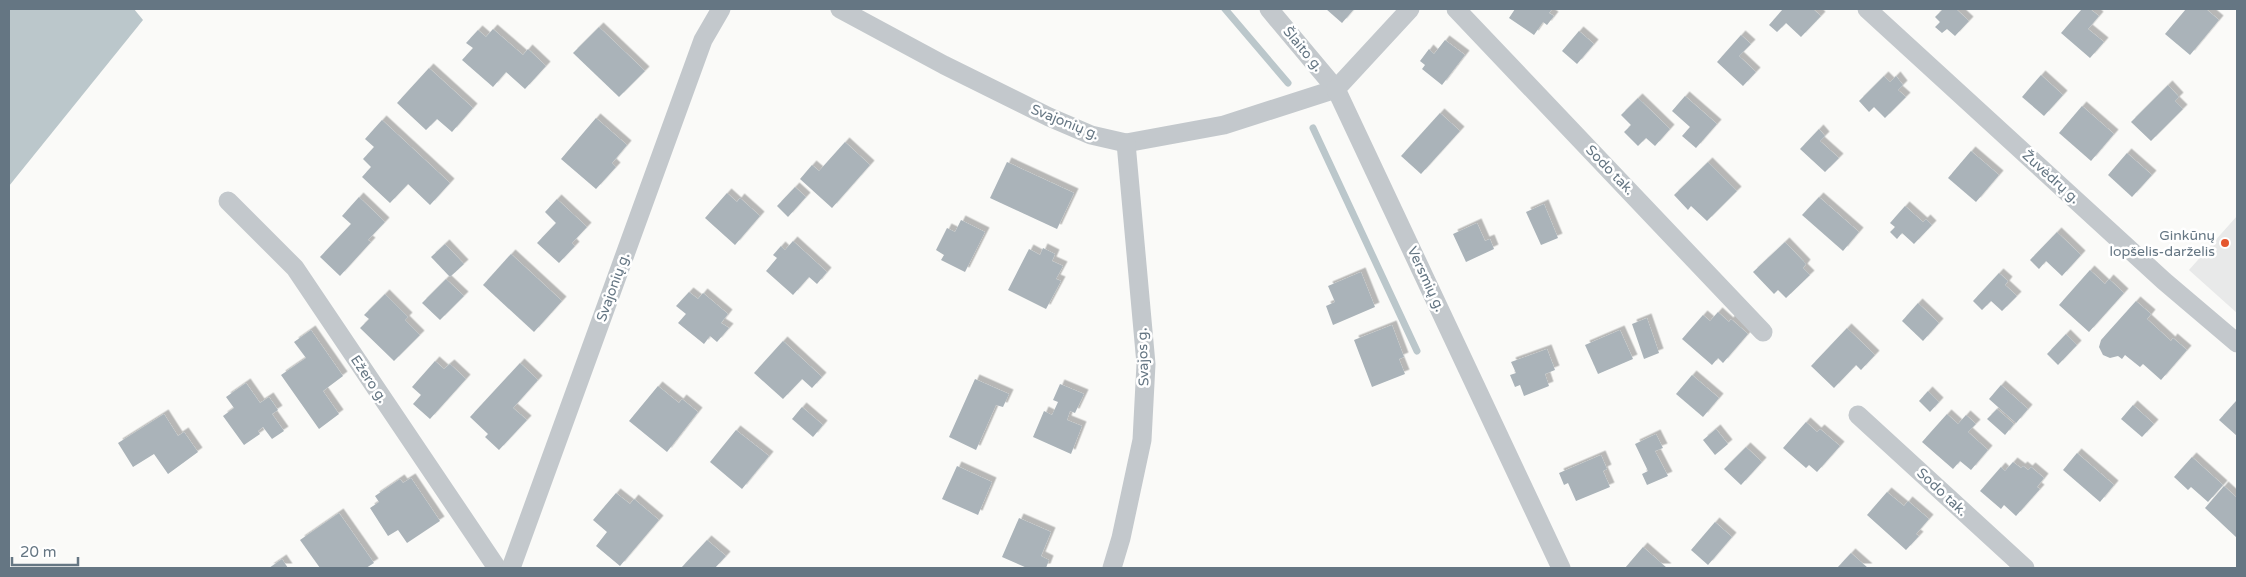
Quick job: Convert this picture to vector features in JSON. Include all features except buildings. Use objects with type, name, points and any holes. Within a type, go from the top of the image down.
[{"type":"street","name":"Svajonių g.","points":[[511,568],[703,40],[721,9]]},
{"type":"street","name":"Svajonių g.","points":[[840,9],[944,65],[1049,117],[1091,134],[1126,143],[1224,125],[1336,89]]},
{"type":"street","name":"Šlaito g.","points":[[1270,9],[1336,89]]},
{"type":"street","points":[[1336,89],[1410,9]]},
{"type":"street","name":"Sodo tak.","points":[[1456,9],[1763,332]]},
{"type":"street","name":"Žuvėdrų g.","points":[[1867,9],[2164,281],[2237,343]]},
{"type":"street","name":"Versmių g.","points":[[1336,89],[1560,568]]},
{"type":"street","name":"Svajos g.","points":[[1112,568],[1142,440],[1146,364],[1126,143]]},
{"type":"street","name":"Ežero g.","points":[[228,201],[295,268],[497,568]]},
{"type":"street","name":"Sodo tak.","points":[[1858,415],[2025,568]]},
{"type":"shaded area","points":[[9,9],[134,9],[143,20],[9,186]]},
{"type":"shaded area","name":"Ginkūnų lopšelis-darželis","points":[[2237,216],[2237,313],[2189,270]]},
{"type":"waterway","points":[[1225,9],[1288,83]]},
{"type":"waterway","points":[[1313,128],[1417,351]]},
{"type":"place","name":"Ginkūnų lopšelis-darželis","points":[[2225,243]]}]
